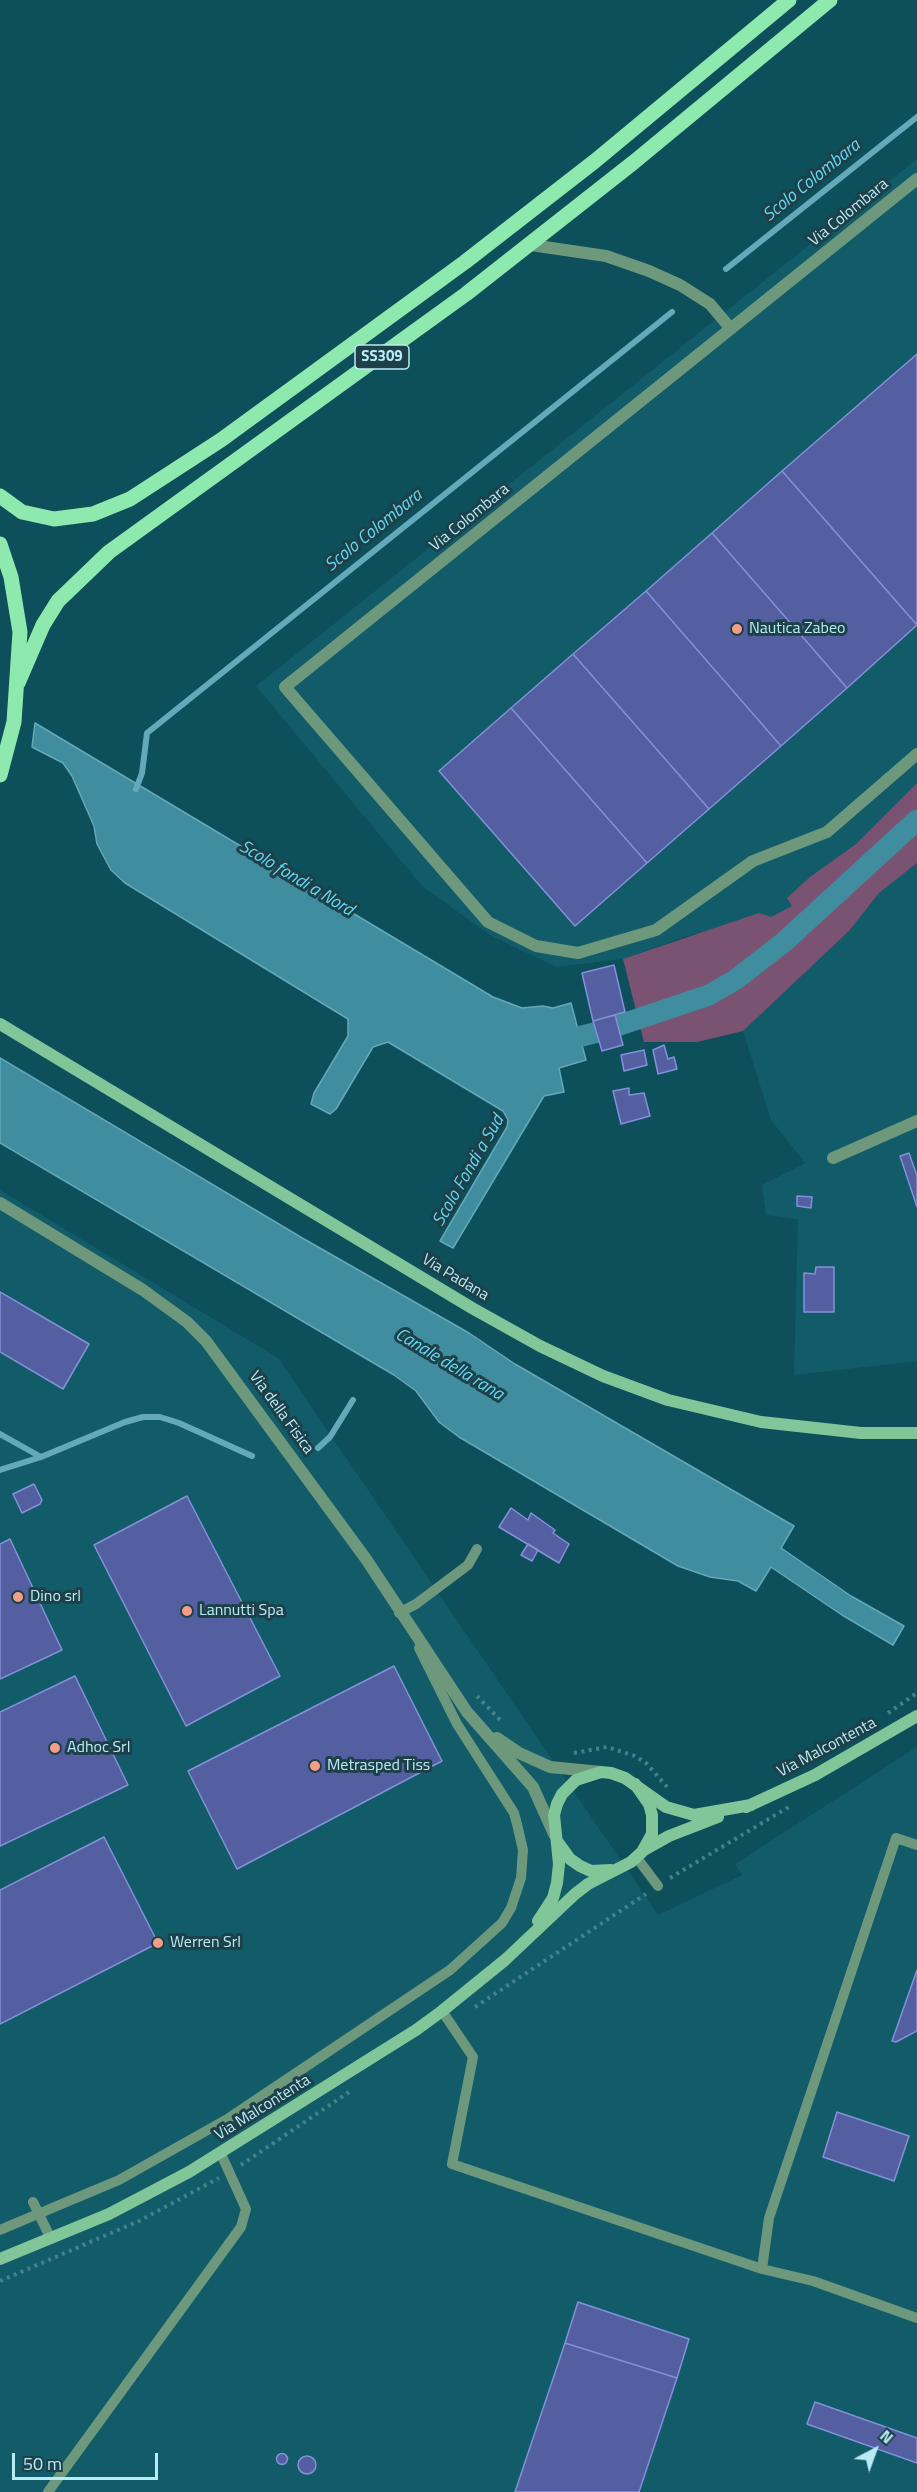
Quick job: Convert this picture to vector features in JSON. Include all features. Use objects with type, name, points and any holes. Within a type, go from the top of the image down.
[{"type":"main road","name":"SS309","points":[[0,496],[22,512],[54,519],[93,514],[130,499],[257,414],[465,262],[596,161],[789,0]]},
{"type":"main road","name":"SS309","points":[[18,683],[43,625],[58,601],[109,552],[355,377],[531,244],[830,0]]},
{"type":"main road","name":"SS309","points":[[0,543],[18,609],[18,683],[14,723],[0,775]]},
{"type":"street","name":"Via Colombara","points":[[917,179],[285,687],[488,922],[536,946],[578,953],[656,930],[753,861],[827,832],[917,754]]},
{"type":"street","points":[[531,244],[606,256],[649,271],[680,285],[710,304],[731,329]]},
{"type":"street","name":"Via Padana","points":[[0,1013],[20,1034]]},
{"type":"street","name":"Via Padana","points":[[0,1024],[472,1308],[540,1346],[603,1376],[668,1400],[761,1422],[861,1433],[917,1434]]},
{"type":"street","points":[[833,1158],[917,1121]]},
{"type":"street","name":"Via della Fisica","points":[[0,1203],[143,1290],[188,1322],[206,1341],[366,1559],[399,1613],[467,1712],[532,1787],[557,1840]]},
{"type":"street","name":"Via della Fisica","points":[[467,1712],[502,1742],[534,1761],[565,1770],[601,1772]]},
{"type":"street","name":"Via Malcontenta","points":[[0,2259],[109,2214],[221,2154],[442,2011],[520,1946],[575,1894],[669,1836],[751,1805],[825,1769],[917,1716]]},
{"type":"street","name":"Via Malcontenta","points":[[520,1946],[552,1898],[559,1864],[554,1815],[562,1794],[576,1780],[601,1772],[625,1778],[666,1807],[694,1815],[751,1805]]},
{"type":"street","points":[[635,1784],[649,1804],[652,1815],[651,1834],[640,1855]]},
{"type":"street","name":"Via Malcontenta","points":[[557,1840],[563,1851],[580,1866],[602,1872],[616,1869]]},
{"type":"lane","points":[[399,1613],[416,1604],[468,1565],[477,1549]]},
{"type":"lane","points":[[0,2230],[119,2180],[229,2118],[450,1970],[488,1938],[511,1908],[523,1864],[521,1838],[514,1813],[457,1724],[407,1623]]},
{"type":"lane","points":[[762,2270],[769,2218],[896,1838],[917,1845]]},
{"type":"lane","points":[[640,1855],[658,1886]]},
{"type":"lane","points":[[442,2011],[473,2057],[452,2164],[762,2270],[813,2281],[917,2318]]},
{"type":"lane","points":[[48,2492],[241,2227],[246,2209],[221,2154]]},
{"type":"lane","points":[[33,2202],[51,2239]]},
{"type":"path","points":[[474,1692],[498,1719],[511,1729]]},
{"type":"path","points":[[886,1714],[917,1693]]},
{"type":"path","points":[[782,1771],[865,1726]]},
{"type":"path","points":[[564,1754],[591,1748],[619,1750],[646,1763],[675,1795]]},
{"type":"shaded area","points":[[917,159],[917,783],[856,844],[810,877],[788,898],[793,906],[771,917],[687,936],[623,959],[556,967],[490,935],[422,886],[256,686]]},
{"type":"shaded area","points":[[917,783],[917,863],[879,893],[849,931],[743,1031],[697,1042],[644,1042],[623,959],[759,913],[771,917],[792,906],[787,898],[810,877],[856,844]]},
{"type":"shaded area","points":[[917,863],[917,1361],[794,1375],[798,1219],[766,1215],[762,1185],[805,1163],[771,1120],[743,1031],[849,931],[879,893]]},
{"type":"shaded area","points":[[0,1190],[278,1358],[658,1915],[742,1875],[735,1864],[917,1747],[917,2492],[0,2492]]},
{"type":"water","points":[[35,723],[493,997],[522,1008],[543,1006],[553,1008],[571,1003],[586,1060],[559,1068],[564,1092],[544,1096],[453,1248],[440,1241],[507,1127],[508,1120],[503,1111],[388,1042],[373,1047],[336,1109],[330,1114],[311,1104],[314,1093],[348,1036],[348,1019],[125,883],[111,870],[97,844],[94,826],[72,776],[63,763],[32,747]]},
{"type":"water","name":"Canale della rana","points":[[0,1058],[304,1239],[469,1333],[515,1364],[794,1526],[781,1548],[851,1596],[904,1626],[893,1645],[842,1615],[771,1567],[756,1591],[738,1581],[710,1577],[678,1566],[459,1437],[439,1422],[416,1391],[394,1375],[0,1143]]},
{"type":"building","points":[[917,354],[917,625],[782,471]]},
{"type":"building","points":[[782,471],[917,625],[847,688],[712,533]]},
{"type":"building","points":[[712,533],[847,688],[781,746],[646,591]]},
{"type":"building","points":[[646,591],[781,746],[709,809],[573,654]]},
{"type":"building","points":[[573,654],[709,809],[647,863],[511,708]]},
{"type":"building","points":[[511,708],[647,863],[575,926],[439,771]]},
{"type":"building","points":[[614,965],[625,1012],[593,1021],[582,973]]},
{"type":"building","points":[[615,1015],[623,1045],[602,1051],[593,1021]]},
{"type":"building","points":[[664,1045],[668,1059],[674,1057],[677,1069],[658,1074],[653,1050]]},
{"type":"building","points":[[644,1050],[647,1065],[624,1071],[621,1055]]},
{"type":"building","points":[[629,1088],[629,1095],[644,1093],[650,1116],[621,1124],[613,1091]]},
{"type":"building","points":[[909,1153],[917,1176],[917,1207],[900,1156]]},
{"type":"building","points":[[797,1196],[812,1197],[811,1208],[797,1206]]},
{"type":"building","points":[[816,1267],[834,1267],[834,1312],[804,1312],[804,1273],[815,1274]]},
{"type":"building","points":[[0,1292],[89,1344],[63,1389],[0,1352]]},
{"type":"building","points":[[34,1484],[42,1500],[40,1504],[22,1513],[13,1494]]},
{"type":"building","name":"Lannutti Spa","points":[[187,1496],[280,1676],[186,1726],[94,1545]]},
{"type":"building","points":[[511,1508],[528,1520],[531,1513],[555,1530],[553,1533],[569,1544],[559,1563],[499,1527]]},
{"type":"building","name":"Dino srl","points":[[10,1539],[62,1650],[0,1679],[0,1544]]},
{"type":"building","points":[[528,1544],[538,1550],[532,1561],[521,1555]]},
{"type":"building","name":"Metrasped Tiss","points":[[394,1666],[442,1761],[237,1869],[188,1771]]},
{"type":"building","name":"Adhoc Srl","points":[[75,1676],[128,1785],[0,1846],[0,1712]]},
{"type":"building","points":[[104,1837],[158,1943],[0,2024],[0,1890]]},
{"type":"building","points":[[917,1970],[917,2031],[896,2042],[892,2041]]},
{"type":"building","points":[[837,2112],[909,2136],[894,2181],[823,2157]]},
{"type":"building","points":[[578,2302],[689,2339],[677,2378],[565,2343]]},
{"type":"building","points":[[565,2343],[677,2378],[639,2492],[515,2492]]},
{"type":"building","points":[[815,2402],[917,2438],[917,2463],[807,2424]]},
{"type":"building","points":[[282,2454],[286,2455],[286,2463],[282,2464],[278,2463],[277,2459],[278,2455]]},
{"type":"building","points":[[303,2456],[311,2456],[316,2461],[314,2472],[303,2474],[298,2469],[298,2461]]},
{"type":"waterway","name":"Scolo Colombara","points":[[726,269],[917,117]]},
{"type":"waterway","name":"Scolo Colombara","points":[[136,789],[142,773],[147,733],[672,312]]},
{"type":"waterway","points":[[554,1043],[602,1031],[709,995],[735,980],[784,942],[917,820]]},
{"type":"waterway","name":"Scolo Fondi a Sud","points":[[318,1448],[330,1437],[353,1400]]},
{"type":"waterway","name":"Scolo Fondi a Sud","points":[[0,1470],[41,1457],[125,1422],[143,1417],[160,1417],[179,1423],[252,1456]]},
{"type":"waterway","points":[[0,1434],[41,1457]]},
{"type":"place","name":"Nautica Zabeo","points":[[737,629]]},
{"type":"place","name":"Dino srl","points":[[18,1597]]},
{"type":"place","name":"Lannutti Spa","points":[[187,1611]]},
{"type":"place","name":"Adhoc Srl","points":[[55,1748]]},
{"type":"place","name":"Metrasped Tiss","points":[[315,1766]]},
{"type":"place","name":"Werren Srl","points":[[158,1943]]},
{"type":"water label","name":"Scolo fondi a Nord","points":[[296,879]]}]
